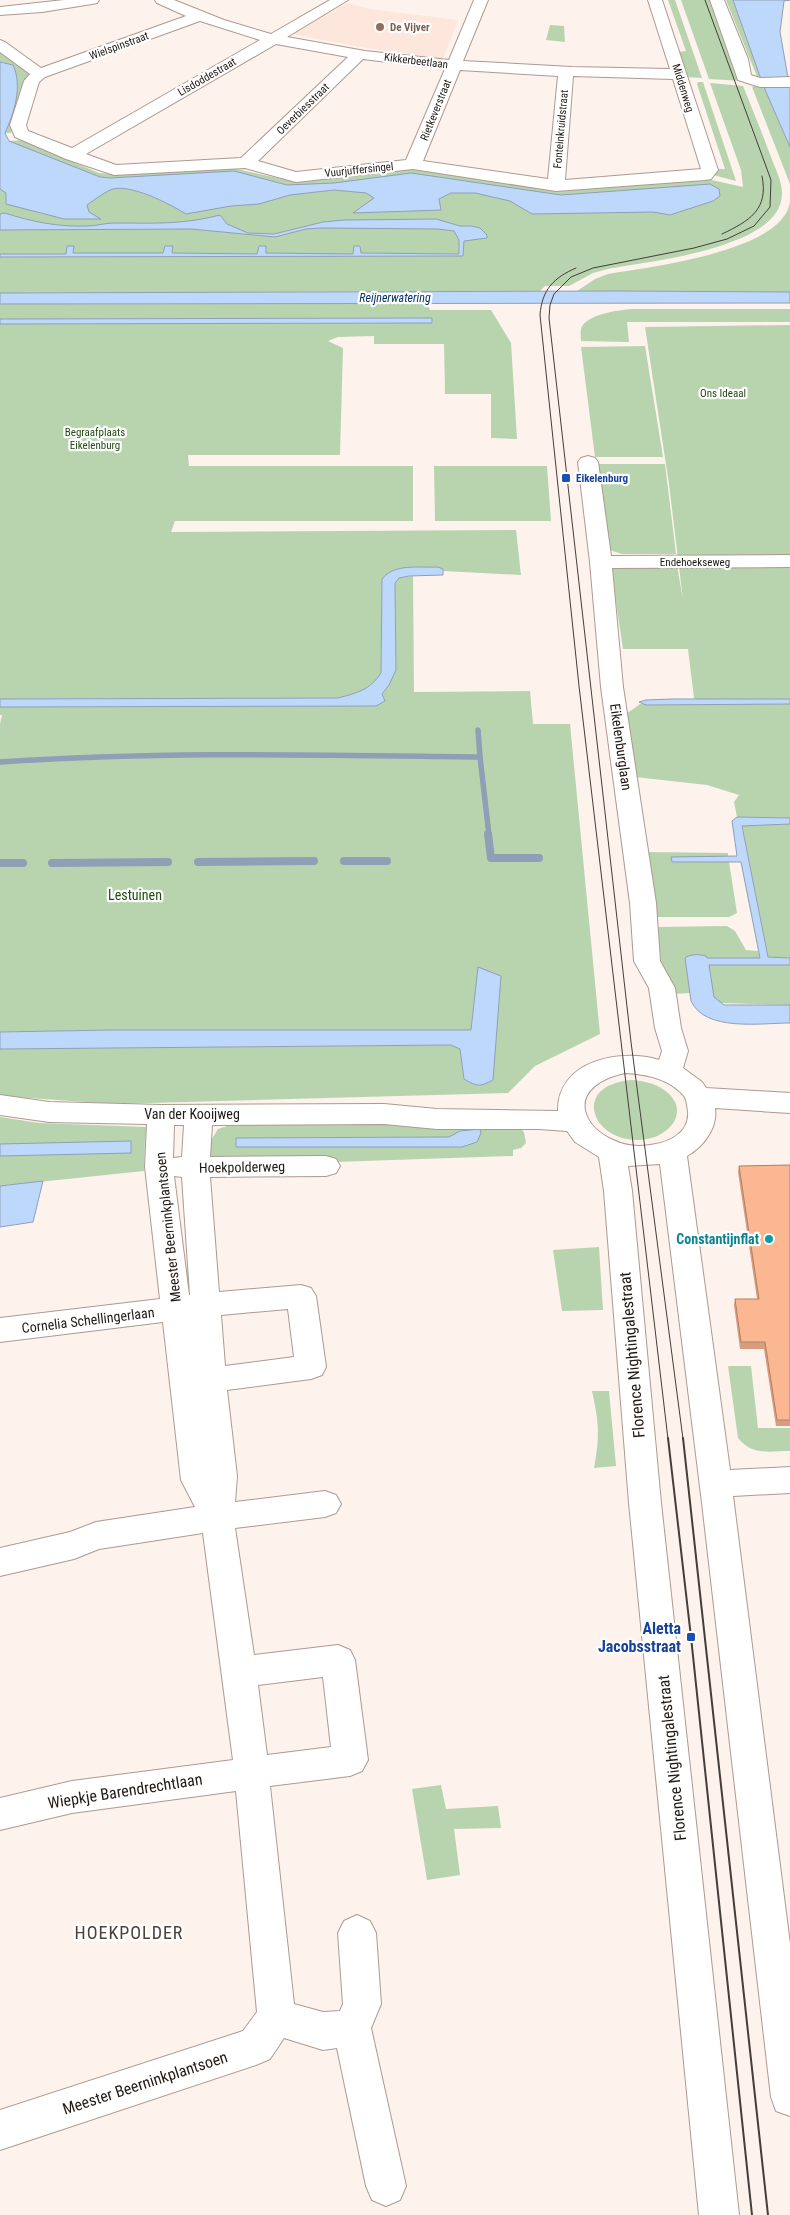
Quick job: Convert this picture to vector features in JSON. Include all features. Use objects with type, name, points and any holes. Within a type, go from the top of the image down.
[{"type":"street","points":[[0,11],[42,8],[92,0]]},
{"type":"street","name":"Kikkerbeetlaan","points":[[162,0],[198,17],[273,39],[360,54],[454,65],[566,73],[679,74]]},
{"type":"street","name":"Lisdoddestraat","points":[[72,155],[341,0]]},
{"type":"street","name":"Rietkeverstraat","points":[[413,164],[480,0]]},
{"type":"street","name":"Middenweg","points":[[655,0],[710,170],[705,175]]},
{"type":"street","points":[[717,0],[740,59],[744,77],[755,81],[790,82]]},
{"type":"street","name":"Wielspinstraat","points":[[39,74],[198,17]]},
{"type":"street","points":[[0,46],[39,74]]},
{"type":"street","name":"Oeverbiesstraat","points":[[246,163],[360,54]]},
{"type":"street","name":"Fonteinkruidstraat","points":[[556,186],[566,73]]},
{"type":"street","name":"Vuurjuffersingel","points":[[39,74],[32,81],[18,125],[21,134],[114,170],[246,163],[296,177],[413,164],[556,186],[705,175]]},
{"type":"street","name":"Eikelenburglaan","points":[[588,462],[612,687],[643,903],[647,961],[662,988],[668,1028],[675,1051],[669,1072]]},
{"type":"street","name":"Endehoekseweg","points":[[600,562],[790,561]]},
{"type":"street","points":[[643,1064],[661,1032],[668,1028]]},
{"type":"street","points":[[625,1064],[643,1064],[669,1072],[686,1083],[700,1109],[696,1133],[691,1138],[672,1151],[648,1156],[628,1156],[612,1152],[595,1144],[582,1134],[573,1111],[578,1087],[590,1076],[606,1068],[625,1064]]},
{"type":"street","name":"Van der Kooijweg","points":[[0,1104],[49,1112],[161,1115],[384,1114],[438,1119],[539,1119],[573,1111]]},
{"type":"street","points":[[700,1109],[784,1113]]},
{"type":"street","name":"Meester Beerninkplantsoen","points":[[161,1115],[159,1167],[176,1309],[198,1382]]},
{"type":"street","name":"Meester Beerninkplantsoen","points":[[0,2130],[256,2046],[276,2017],[251,1772],[217,1517],[197,1480],[198,1382],[205,1305],[195,1167],[199,1115]]},
{"type":"street","points":[[672,1151],[715,1484],[781,1940],[790,2097]]},
{"type":"street","name":"Florence Nightingalestraat","points":[[612,1152],[618,1191],[645,1503],[719,2215]]},
{"type":"street","name":"Hoekpolderweg","points":[[159,1167],[326,1166]]},
{"type":"street","name":"Meester Beerninkplantsoen","points":[[176,1309],[301,1296],[311,1367],[198,1382]]},
{"type":"street","name":"Cornelia Schellingerlaan","points":[[0,1330],[176,1309]]},
{"type":"street","points":[[715,1484],[790,1480]]},
{"type":"street","points":[[0,1562],[74,1545],[96,1536],[217,1517],[324,1504]]},
{"type":"street","points":[[239,1672],[338,1660],[349,1750],[350,1760],[251,1772]]},
{"type":"street","name":"Wiepkje Barendrechtlaan","points":[[0,1814],[72,1797],[251,1772]]},
{"type":"street","points":[[357,1933],[362,2004],[352,2028],[386,2186]]},
{"type":"street","points":[[276,2017],[323,2031],[352,2028]]},
{"type":"shaded area","name":"De Vijver","points":[[347,3],[369,9],[458,20],[443,59],[366,48],[292,34]]},
{"type":"green space","points":[[668,0],[675,0],[702,78],[685,77],[676,52],[686,51]]},
{"type":"green space","points":[[681,0],[711,0],[743,81],[709,79]]},
{"type":"green space","points":[[726,0],[733,0],[761,79],[758,79]]},
{"type":"green space","points":[[550,25],[564,26],[565,42],[546,40]]},
{"type":"green space","points":[[0,52],[28,71],[29,76],[11,133],[5,133],[10,122],[4,62],[0,62]]},
{"type":"green space","points":[[698,82],[703,82],[736,181],[713,175],[716,169],[725,169],[697,84]]},
{"type":"green space","points":[[710,83],[743,86],[778,175],[782,193],[776,212],[761,227],[738,240],[710,249],[652,262],[608,269],[593,273],[569,286],[545,286],[540,291],[0,293],[0,142],[21,140],[99,173],[111,174],[228,167],[287,180],[301,180],[409,168],[558,191],[707,179],[743,187],[741,170]]},
{"type":"green space","points":[[763,85],[790,147],[790,184],[752,87]]},
{"type":"green space","points":[[790,202],[790,293],[577,291],[595,279],[608,274],[682,261],[740,245],[764,233],[782,219]]},
{"type":"green space","name":"Begraafplaats Eikelenburg","points":[[0,304],[427,304],[430,310],[491,310],[511,343],[517,439],[491,438],[491,394],[445,394],[444,344],[374,344],[374,336],[338,337],[328,341],[343,348],[340,455],[188,455],[189,466],[413,466],[413,521],[175,521],[171,532],[516,530],[521,575],[443,571],[443,569],[382,579],[381,673],[377,679],[363,690],[339,698],[0,699],[0,324],[432,322],[432,318],[0,319]]},
{"type":"green space","points":[[632,309],[790,309],[790,322],[627,322],[629,342],[581,341],[581,329],[589,320],[596,316]]},
{"type":"green space","name":"Ons Ideaal","points":[[790,325],[790,699],[697,700],[694,698],[688,649],[623,649],[611,568],[623,564],[677,565],[683,600],[669,484],[645,327]]},
{"type":"green space","points":[[645,346],[663,457],[595,457],[581,347]]},
{"type":"green space","points":[[596,464],[665,464],[676,554],[622,554],[609,550]]},
{"type":"green space","points":[[434,466],[547,466],[551,521],[435,521]]},
{"type":"green space","name":"Lestuinen","points":[[413,576],[414,692],[530,691],[533,724],[570,724],[600,1034],[535,1066],[508,1093],[115,1104],[0,1096],[0,1049],[451,1045],[460,1049],[464,1079],[501,976],[478,968],[471,1030],[113,1030],[0,1032],[0,724],[2,715],[0,715],[0,707],[376,706],[396,670],[395,583],[399,578]]},
{"type":"green space","points":[[640,704],[790,704],[790,818],[737,817],[734,802],[739,795],[707,785],[635,777],[626,714]]},
{"type":"green space","points":[[790,824],[790,958],[768,957],[742,825]]},
{"type":"green space","points":[[648,852],[728,853],[728,857],[671,858],[672,862],[729,862],[737,913],[729,917],[656,917]]},
{"type":"green space","points":[[727,926],[735,931],[746,950],[758,951],[760,958],[685,958],[690,993],[673,994],[662,967],[657,927]]},
{"type":"green space","points":[[708,965],[790,965],[790,1005],[720,1003],[714,997]]},
{"type":"green space","points":[[632,1080],[656,1085],[668,1093],[674,1100],[677,1115],[674,1122],[663,1133],[655,1137],[628,1139],[613,1134],[602,1126],[595,1115],[594,1103],[599,1093],[612,1084]]},
{"type":"green space","points":[[0,1117],[39,1123],[147,1127],[144,1171],[0,1186]]},
{"type":"green space","points":[[470,1121],[518,1126],[524,1132],[526,1143],[521,1148],[513,1150],[513,1156],[215,1166],[207,1147],[218,1129],[236,1123]],"holes":[[[449,1137],[462,1147],[236,1146],[237,1138]]]},
{"type":"green space","points":[[599,1247],[603,1310],[562,1311],[553,1250]]},
{"type":"green space","points":[[728,1366],[751,1366],[758,1428],[790,1428],[790,1451],[768,1452],[755,1450],[743,1444],[738,1438]]},
{"type":"green space","points":[[592,1391],[609,1391],[616,1466],[594,1468],[598,1430]]},
{"type":"green space","points":[[441,1785],[446,1809],[498,1806],[501,1828],[454,1829],[460,1875],[427,1880],[412,1789]]},
{"type":"water","points":[[733,0],[790,0],[784,1],[780,32],[790,89],[790,147],[763,85]]},
{"type":"water","points":[[0,62],[13,65],[16,73],[16,99],[5,133],[9,141],[100,177],[234,171],[287,185],[334,183],[411,173],[561,195],[710,184],[719,189],[720,196],[713,201],[670,215],[653,212],[532,214],[510,201],[475,193],[451,193],[439,199],[441,210],[353,213],[374,198],[366,193],[334,190],[290,195],[259,204],[231,206],[186,214],[149,195],[118,188],[110,190],[87,205],[89,212],[101,219],[64,219],[6,204],[6,193],[0,189]]},
{"type":"water","points":[[5,213],[25,219],[66,226],[180,222],[220,215],[227,224],[248,233],[274,234],[323,222],[344,220],[436,219],[460,226],[480,228],[487,235],[487,238],[464,241],[463,256],[0,257],[0,254],[66,254],[67,246],[74,246],[73,253],[163,253],[165,246],[173,246],[172,253],[257,254],[259,246],[266,246],[266,253],[353,254],[354,246],[360,246],[361,253],[459,254],[459,240],[454,231],[438,229],[321,228],[306,229],[275,237],[191,229],[0,230],[0,214]]},
{"type":"water","name":"Reijnerwatering","points":[[790,292],[790,303],[0,304],[0,293]]},
{"type":"water","points":[[432,318],[432,323],[0,324],[0,319]]},
{"type":"water","points":[[438,567],[443,569],[443,575],[409,576],[399,578],[395,583],[396,670],[389,685],[382,694],[385,701],[376,706],[0,707],[0,699],[338,698],[351,694],[368,687],[381,673],[382,579],[387,574],[400,568]]},
{"type":"water","points":[[672,699],[790,699],[790,704],[646,705],[639,702]]},
{"type":"water","points":[[737,817],[790,818],[790,824],[742,826],[768,957],[790,958],[790,965],[709,965],[714,997],[724,1005],[790,1005],[790,1023],[735,1024],[721,1022],[708,1018],[698,1011],[691,1001],[685,958],[698,955],[706,956],[707,958],[760,958],[741,862],[672,862],[671,857],[737,856],[732,821]]},
{"type":"water","points":[[478,967],[501,976],[493,1080],[481,1085],[476,1085],[464,1079],[460,1049],[451,1045],[0,1049],[0,1032],[113,1030],[471,1030]]},
{"type":"water","points":[[480,1129],[481,1133],[477,1142],[462,1147],[236,1147],[236,1138],[449,1137],[460,1131]]},
{"type":"water","points":[[131,1141],[131,1153],[0,1156],[0,1144]]},
{"type":"water","points":[[43,1181],[33,1222],[0,1227],[0,1186]]},
{"type":"building","name":"Constantijnflat","points":[[790,1165],[790,1420],[777,1420],[765,1342],[741,1342],[735,1299],[759,1299],[739,1166]]},
{"type":"waterway","points":[[478,730],[480,757]]},
{"type":"waterway","points":[[0,762],[180,755],[480,757]]},
{"type":"waterway","points":[[480,757],[489,835]]},
{"type":"waterway","points":[[488,834],[491,858],[539,858]]},
{"type":"waterway","points":[[198,862],[314,861]]},
{"type":"waterway","points":[[344,861],[387,861]]},
{"type":"waterway","points":[[52,863],[168,862]]},
{"type":"waterway","points":[[0,863],[23,863]]},
{"type":"tram line","points":[[683,1439],[631,1042],[549,318],[550,305],[554,294],[571,277],[593,268],[694,248],[727,239],[754,226],[770,207],[771,180],[705,0]]},
{"type":"tram line","points":[[722,234],[748,219],[760,206],[763,188],[762,176]]},
{"type":"tram line","points":[[576,268],[561,276],[550,286],[543,299],[540,315],[579,686],[668,1439]]},
{"type":"tram line","points":[[668,1438],[752,2215]]},
{"type":"tram line","points":[[683,1438],[768,2215]]},
{"type":"place","name":"De Vijver","points":[[380,27]]},
{"type":"place","name":"Eikelenburg","points":[[566,478]]},
{"type":"place","name":"Constantijnflat","points":[[769,1239]]},
{"type":"place","name":"Aletta Jacobsstraat","points":[[691,1637]]},
{"type":"district","name":"HOEKPOLDER","points":[[129,1932]]}]
